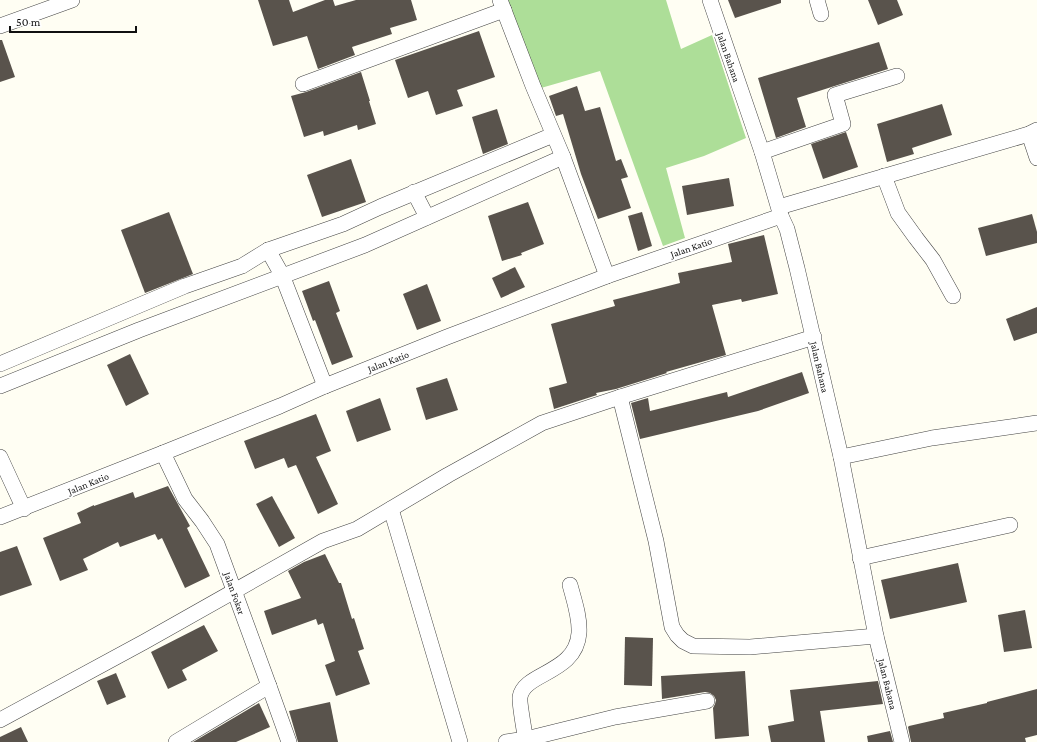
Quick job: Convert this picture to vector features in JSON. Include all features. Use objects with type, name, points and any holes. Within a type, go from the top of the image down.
[{"type":"street","points":[[0,26],[72,0]]},
{"type":"street","name":"Jalan Bahana","points":[[710,0],[762,152],[788,235],[814,337],[876,636],[902,742]]},
{"type":"street","points":[[303,84],[502,5],[563,158],[607,276]]},
{"type":"street","points":[[762,152],[843,124],[835,95],[897,76]]},
{"type":"street","points":[[1033,132],[1037,158]]},
{"type":"street","name":"Jalan Katio","points":[[0,517],[24,509],[280,406],[325,386],[607,276],[780,212],[884,176],[1033,132]]},
{"type":"street","points":[[0,364],[185,286],[242,266],[268,250],[343,224],[414,192],[553,136]]},
{"type":"street","points":[[0,386],[103,344],[364,245],[563,158]]},
{"type":"street","points":[[884,176],[898,213],[934,260],[953,296]]},
{"type":"street","points":[[414,192],[428,216]]},
{"type":"street","points":[[268,250],[282,276],[325,386]]},
{"type":"street","points":[[95,323],[103,344]]},
{"type":"street","points":[[0,720],[144,642],[323,540],[357,529],[448,475],[542,423],[620,397],[814,337]]},
{"type":"street","points":[[620,397],[656,541],[672,627],[683,641],[694,646],[750,647],[876,636]]},
{"type":"street","points":[[840,457],[932,438],[1037,423]]},
{"type":"street","name":"Jalan Foker","points":[[163,453],[185,499],[217,544],[288,742]]},
{"type":"street","points":[[0,457],[24,509]]},
{"type":"street","points":[[391,509],[460,742]]},
{"type":"street","points":[[860,558],[1010,525]]},
{"type":"street","points":[[526,741],[519,698],[522,690],[535,679],[559,667],[569,658],[576,644],[579,633],[579,621],[570,585]]},
{"type":"street","points":[[176,742],[269,686]]},
{"type":"street","points":[[506,742],[526,741],[615,716],[707,701]]},
{"type":"green space","points":[[500,0],[666,0],[681,49],[712,35],[746,138],[704,156],[666,168],[685,238],[663,246],[600,71],[534,90]]},
{"type":"building","points":[[258,0],[289,0],[293,12],[325,0],[333,0],[335,6],[356,0],[411,0],[417,20],[390,28],[392,34],[352,47],[355,55],[318,69],[307,36],[273,46]]},
{"type":"building","points":[[728,0],[781,0],[781,3],[735,18]]},
{"type":"building","points":[[868,0],[897,0],[903,15],[878,25]]},
{"type":"building","points":[[479,31],[495,77],[457,90],[463,106],[436,115],[428,91],[408,98],[395,60]]},
{"type":"building","points":[[0,40],[2,40],[15,77],[0,82]]},
{"type":"building","points":[[879,42],[888,69],[797,98],[806,127],[776,138],[758,78]]},
{"type":"building","points":[[361,72],[376,124],[358,130],[357,125],[324,136],[323,131],[304,137],[291,96]]},
{"type":"building","points":[[577,86],[585,111],[600,107],[616,161],[621,159],[628,177],[621,179],[631,208],[598,219],[581,174],[563,114],[556,116],[549,96]]},
{"type":"building","points":[[942,104],[952,135],[912,148],[914,154],[887,162],[877,124]]},
{"type":"building","points":[[497,109],[508,144],[483,154],[472,117]]},
{"type":"building","points":[[846,132],[858,167],[823,179],[811,144]]},
{"type":"building","points":[[351,159],[366,202],[322,217],[307,175]]},
{"type":"building","points":[[729,178],[734,206],[687,215],[682,186]]},
{"type":"building","points":[[528,202],[544,244],[521,253],[522,255],[502,261],[488,216]]},
{"type":"building","points":[[169,212],[193,274],[145,293],[121,230]]},
{"type":"building","points":[[642,212],[652,246],[638,251],[628,216]]},
{"type":"building","points":[[1032,214],[1037,232],[1037,243],[986,256],[978,228]]},
{"type":"building","points":[[764,235],[778,294],[742,302],[741,299],[712,305],[726,355],[666,372],[667,373],[616,389],[596,393],[597,395],[554,409],[549,388],[567,383],[551,324],[615,306],[613,300],[680,283],[678,273],[732,262],[728,244]]},
{"type":"building","points":[[515,267],[525,287],[501,298],[492,278]]},
{"type":"building","points":[[329,281],[340,311],[336,313],[353,357],[332,365],[302,291]]},
{"type":"building","points":[[427,284],[441,321],[417,330],[403,294]]},
{"type":"building","points":[[1037,307],[1037,333],[1014,341],[1006,319]]},
{"type":"building","points":[[130,354],[149,394],[126,406],[107,365]]},
{"type":"building","points":[[802,372],[809,393],[758,411],[640,439],[631,403],[648,398],[650,411],[727,392],[728,397]]},
{"type":"building","points":[[447,378],[458,410],[426,420],[416,388]]},
{"type":"building","points":[[380,398],[391,430],[357,442],[346,411]]},
{"type":"building","points":[[316,414],[331,451],[316,457],[338,504],[318,514],[296,465],[288,468],[284,458],[255,469],[244,441]]},
{"type":"building","points":[[168,486],[190,526],[187,528],[210,576],[185,588],[162,538],[158,540],[155,534],[120,547],[118,542],[83,559],[88,570],[60,581],[43,538],[81,523],[77,513],[94,505],[133,492],[135,498]]},
{"type":"building","points":[[272,496],[295,538],[279,547],[256,504]]},
{"type":"building","points":[[17,546],[32,585],[0,596],[0,552]]},
{"type":"building","points":[[325,554],[339,583],[341,583],[352,619],[354,618],[364,649],[358,651],[370,684],[336,696],[325,665],[335,661],[323,623],[318,625],[316,619],[272,635],[264,611],[301,598],[288,571],[304,562]]},
{"type":"building","points":[[958,563],[967,602],[890,619],[881,580]]},
{"type":"building","points":[[1025,610],[1032,648],[1004,652],[998,615]]},
{"type":"building","points":[[204,625],[218,651],[182,670],[187,680],[168,689],[151,652]]},
{"type":"building","points":[[625,637],[653,638],[652,686],[624,685]]},
{"type":"building","points":[[745,671],[749,736],[715,739],[713,708],[716,700],[710,693],[705,692],[662,699],[661,676]]},
{"type":"building","points":[[116,673],[126,697],[107,705],[97,681]]},
{"type":"building","points":[[878,681],[883,704],[820,711],[825,742],[771,742],[768,726],[794,721],[790,690]]},
{"type":"building","points":[[1037,689],[1037,735],[1025,738],[1026,742],[911,742],[909,726],[944,718],[943,713]]},
{"type":"building","points":[[330,702],[338,742],[298,742],[289,711]]},
{"type":"building","points":[[259,703],[270,727],[236,742],[193,742]]},
{"type":"building","points":[[21,727],[28,742],[0,742],[0,737]]},
{"type":"building","points":[[890,731],[893,742],[868,742],[867,736]]}]
